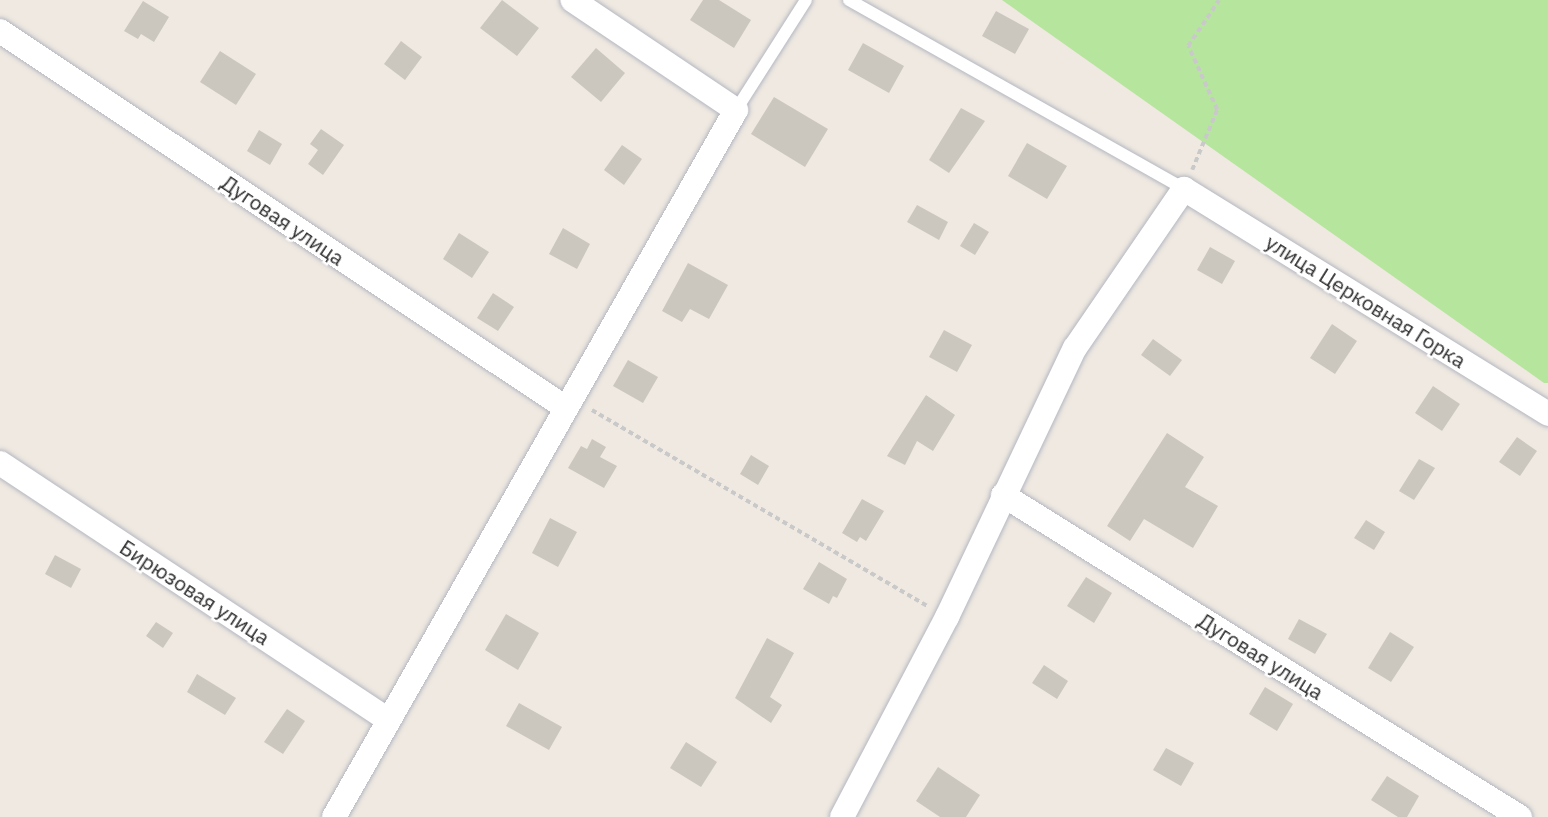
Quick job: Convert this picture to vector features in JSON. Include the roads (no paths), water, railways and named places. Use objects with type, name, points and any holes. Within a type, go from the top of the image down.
[{"type":"street","points":[[334,817],[736,110],[572,0]]},
{"type":"street","name":"Дуговая улица","points":[[0,31],[569,403]]},
{"type":"street","points":[[842,817],[947,617],[1075,348],[1184,189]]},
{"type":"street","name":"улица Церковная Горка","points":[[1184,189],[1548,414]]},
{"type":"street","name":"Бирюзовая улица","points":[[0,463],[389,720]]},
{"type":"street","name":"Дуговая улица","points":[[1003,495],[1520,817]]},
{"type":"lane","points":[[736,110],[806,0]]},
{"type":"lane","points":[[849,0],[1184,189]]}]
